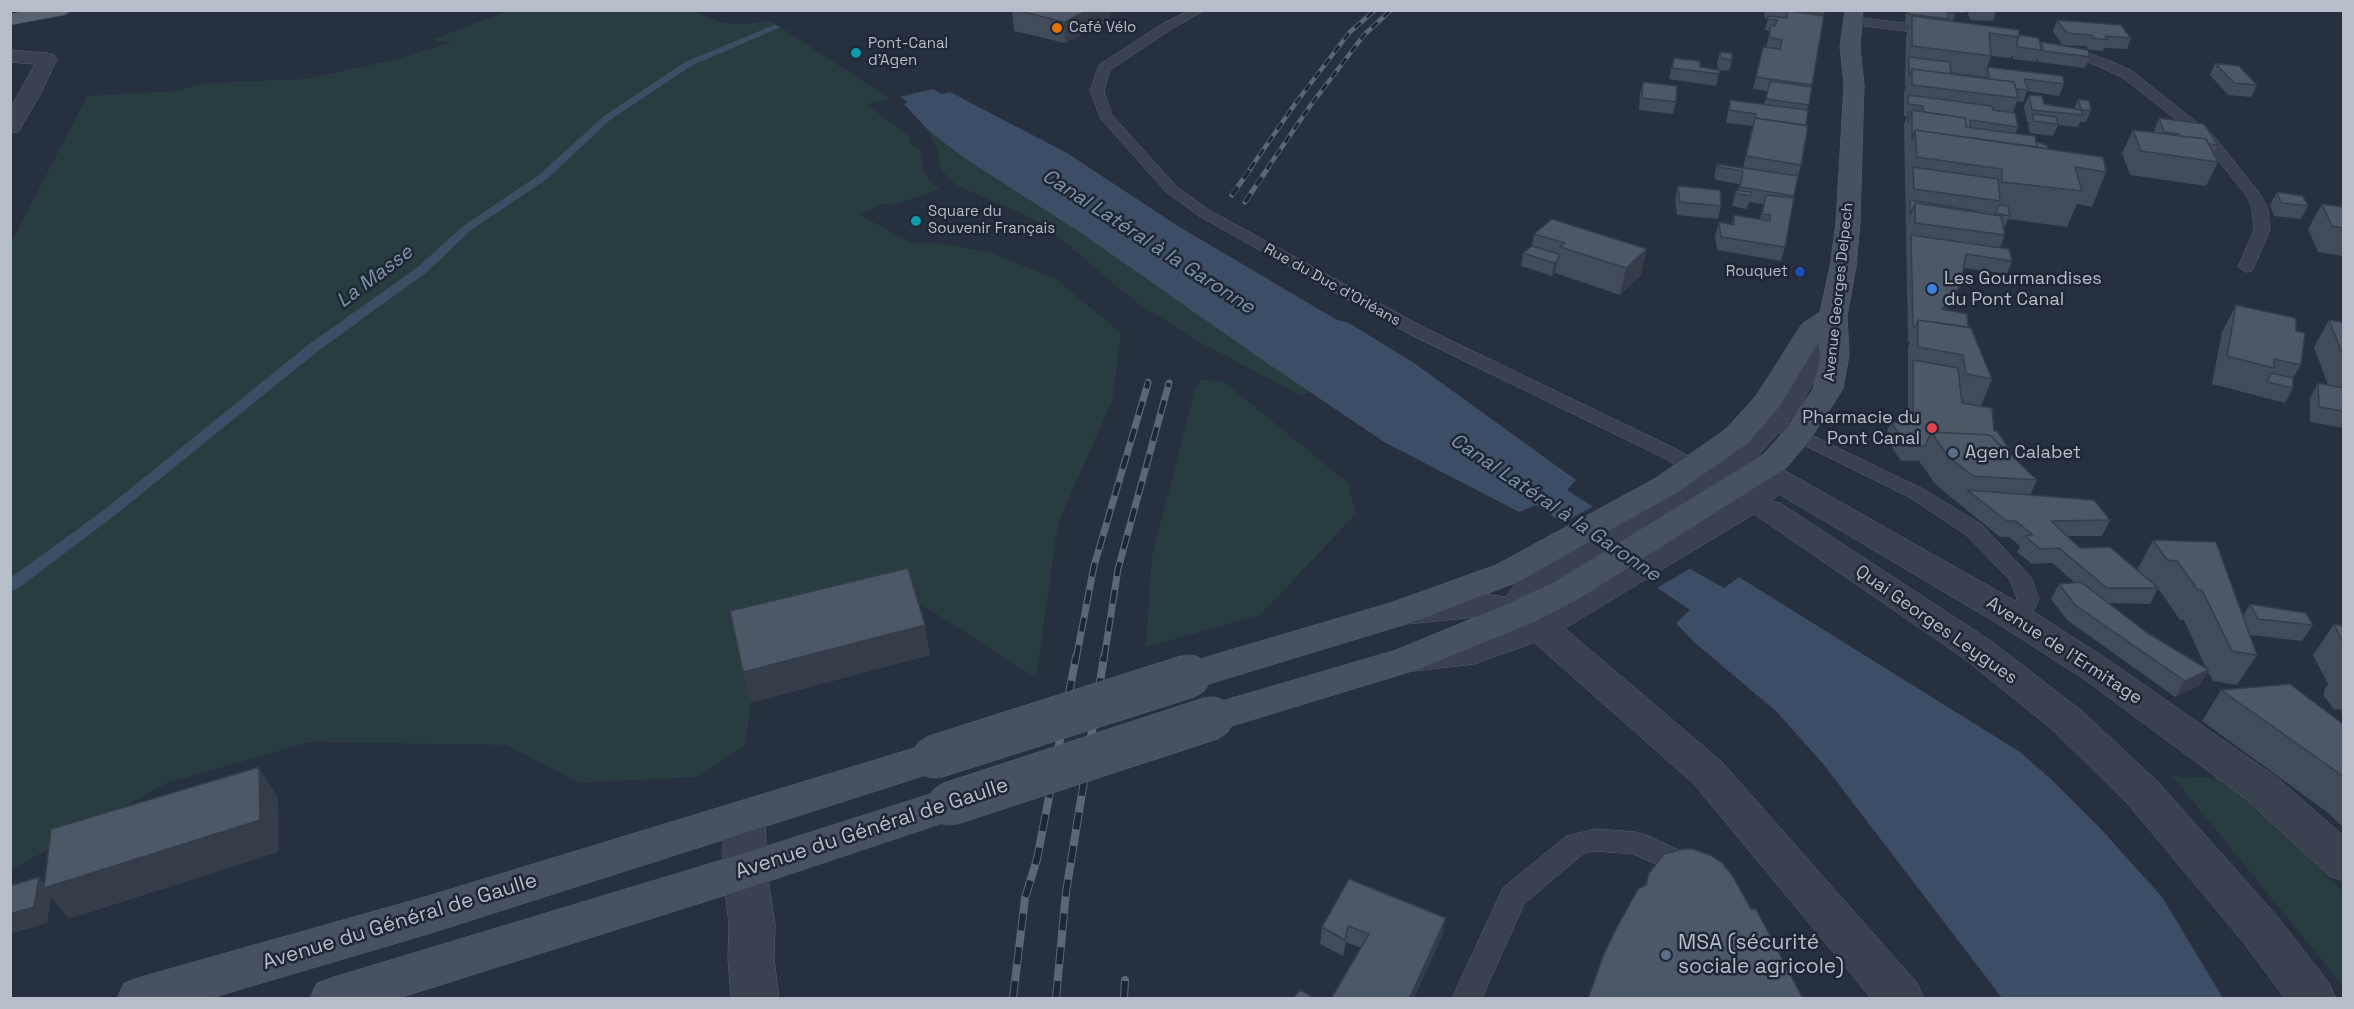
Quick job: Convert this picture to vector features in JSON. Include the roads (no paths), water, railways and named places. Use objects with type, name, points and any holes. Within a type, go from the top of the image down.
[{"type":"main road","points":[[10,20],[64,10]]},
{"type":"main road","points":[[1854,16],[1850,46],[1854,85]]},
{"type":"main road","name":"Avenue Georges Delpech","points":[[1732,485],[1775,461],[1785,428],[1828,388],[1835,355],[1833,316],[1843,267],[1848,222],[1854,85],[1863,74],[1870,50],[1875,17]]},
{"type":"main road","points":[[1732,485],[1729,444],[1768,401],[1812,330],[1833,316]]},
{"type":"main road","name":"Avenue du Général de Gaulle","points":[[141,999],[428,915],[1189,676],[1403,612]]},
{"type":"main road","name":"Avenue du Général de Gaulle","points":[[334,999],[745,871],[1212,718],[1409,659]]},
{"type":"street","points":[[10,56],[47,59],[30,95],[10,127]]},
{"type":"street","points":[[1785,428],[1786,404],[1807,367],[1805,341]]},
{"type":"street","points":[[1409,659],[1474,651],[1536,602],[1732,485]]},
{"type":"street","points":[[1403,612],[1536,602],[1732,485]]},
{"type":"street","name":"Avenue de l’Ermitage","points":[[1732,485],[2013,616],[2097,670],[2196,739],[2261,788],[2343,863]]},
{"type":"street","name":"Quai Georges Leygues","points":[[1732,485],[1978,650],[2068,721],[2143,793],[2260,929],[2312,999]]},
{"type":"street","points":[[1536,602],[1708,773],[1900,999]]},
{"type":"street","points":[[744,817],[745,871],[752,925],[751,959],[755,999]]},
{"type":"lane","name":"Rue du Duc d'Orléans","points":[[1200,10],[1166,27],[1104,68],[1096,91],[1106,116],[1171,189],[1204,213],[1417,331],[1732,485]]},
{"type":"lane","points":[[1854,16],[1875,17],[1953,33]]},
{"type":"lane","points":[[1998,39],[2048,46],[2109,64],[2127,74],[2194,125],[2219,149],[2255,197],[2260,209],[2262,230],[2246,267]]},
{"type":"lane","points":[[1785,428],[1916,492],[1973,529],[2020,577],[2028,599],[2026,605],[2013,616]]},
{"type":"lane","points":[[1467,999],[1514,896],[1576,844],[1596,840],[1636,843],[1688,866],[1704,882]]},
{"type":"water","name":"Canal Latéral à la Garonne","points":[[768,11],[942,94],[950,92],[1067,153],[1178,226],[1337,320],[1349,323],[1414,363],[1576,480],[1567,490],[1694,571],[1724,588],[1739,577],[2020,752],[2101,829],[2162,897],[2223,998],[2002,998],[1824,765],[1776,711],[1695,643],[1676,623],[1690,610],[1536,505],[1519,512],[1384,442],[1081,233],[964,158],[928,130],[904,104],[908,102]]},
{"type":"waterway","name":"La Masse","points":[[10,586],[109,513],[313,348],[423,269],[467,228],[543,177],[607,118],[688,64],[777,27]]},
{"type":"railway","points":[[1250,169],[1295,104],[1349,33],[1375,10]]},
{"type":"railway","points":[[1267,169],[1310,106],[1364,35],[1391,10]]},
{"type":"railway","points":[[1232,195],[1251,168]]},
{"type":"railway","points":[[1245,202],[1268,168]]},
{"type":"railway","points":[[1076,659],[1094,566],[1148,383]]},
{"type":"railway","points":[[1104,659],[1118,569],[1169,383]]},
{"type":"railway","points":[[1013,998],[1025,898],[1037,859],[1076,657]]},
{"type":"railway","points":[[1056,998],[1066,892],[1104,657]]},
{"type":"railway","points":[[1124,998],[1125,980]]},
{"type":"place","name":"Café Vélo","points":[[1057,28]]},
{"type":"place","name":"Pont-Canal d'Agen","points":[[856,53]]},
{"type":"place","name":"Square du Souvenir Français","points":[[916,221]]},
{"type":"place","name":"Rouquet","points":[[1800,272]]},
{"type":"place","name":"Les Gourmandises du Pont Canal","points":[[1932,289]]},
{"type":"place","name":"Pharmacie du Pont Canal","points":[[1932,428]]},
{"type":"place","name":"Agen Calabet","points":[[1953,453]]},
{"type":"place","name":"MSA (sécurité sociale agricole)","points":[[1666,955]]}]
